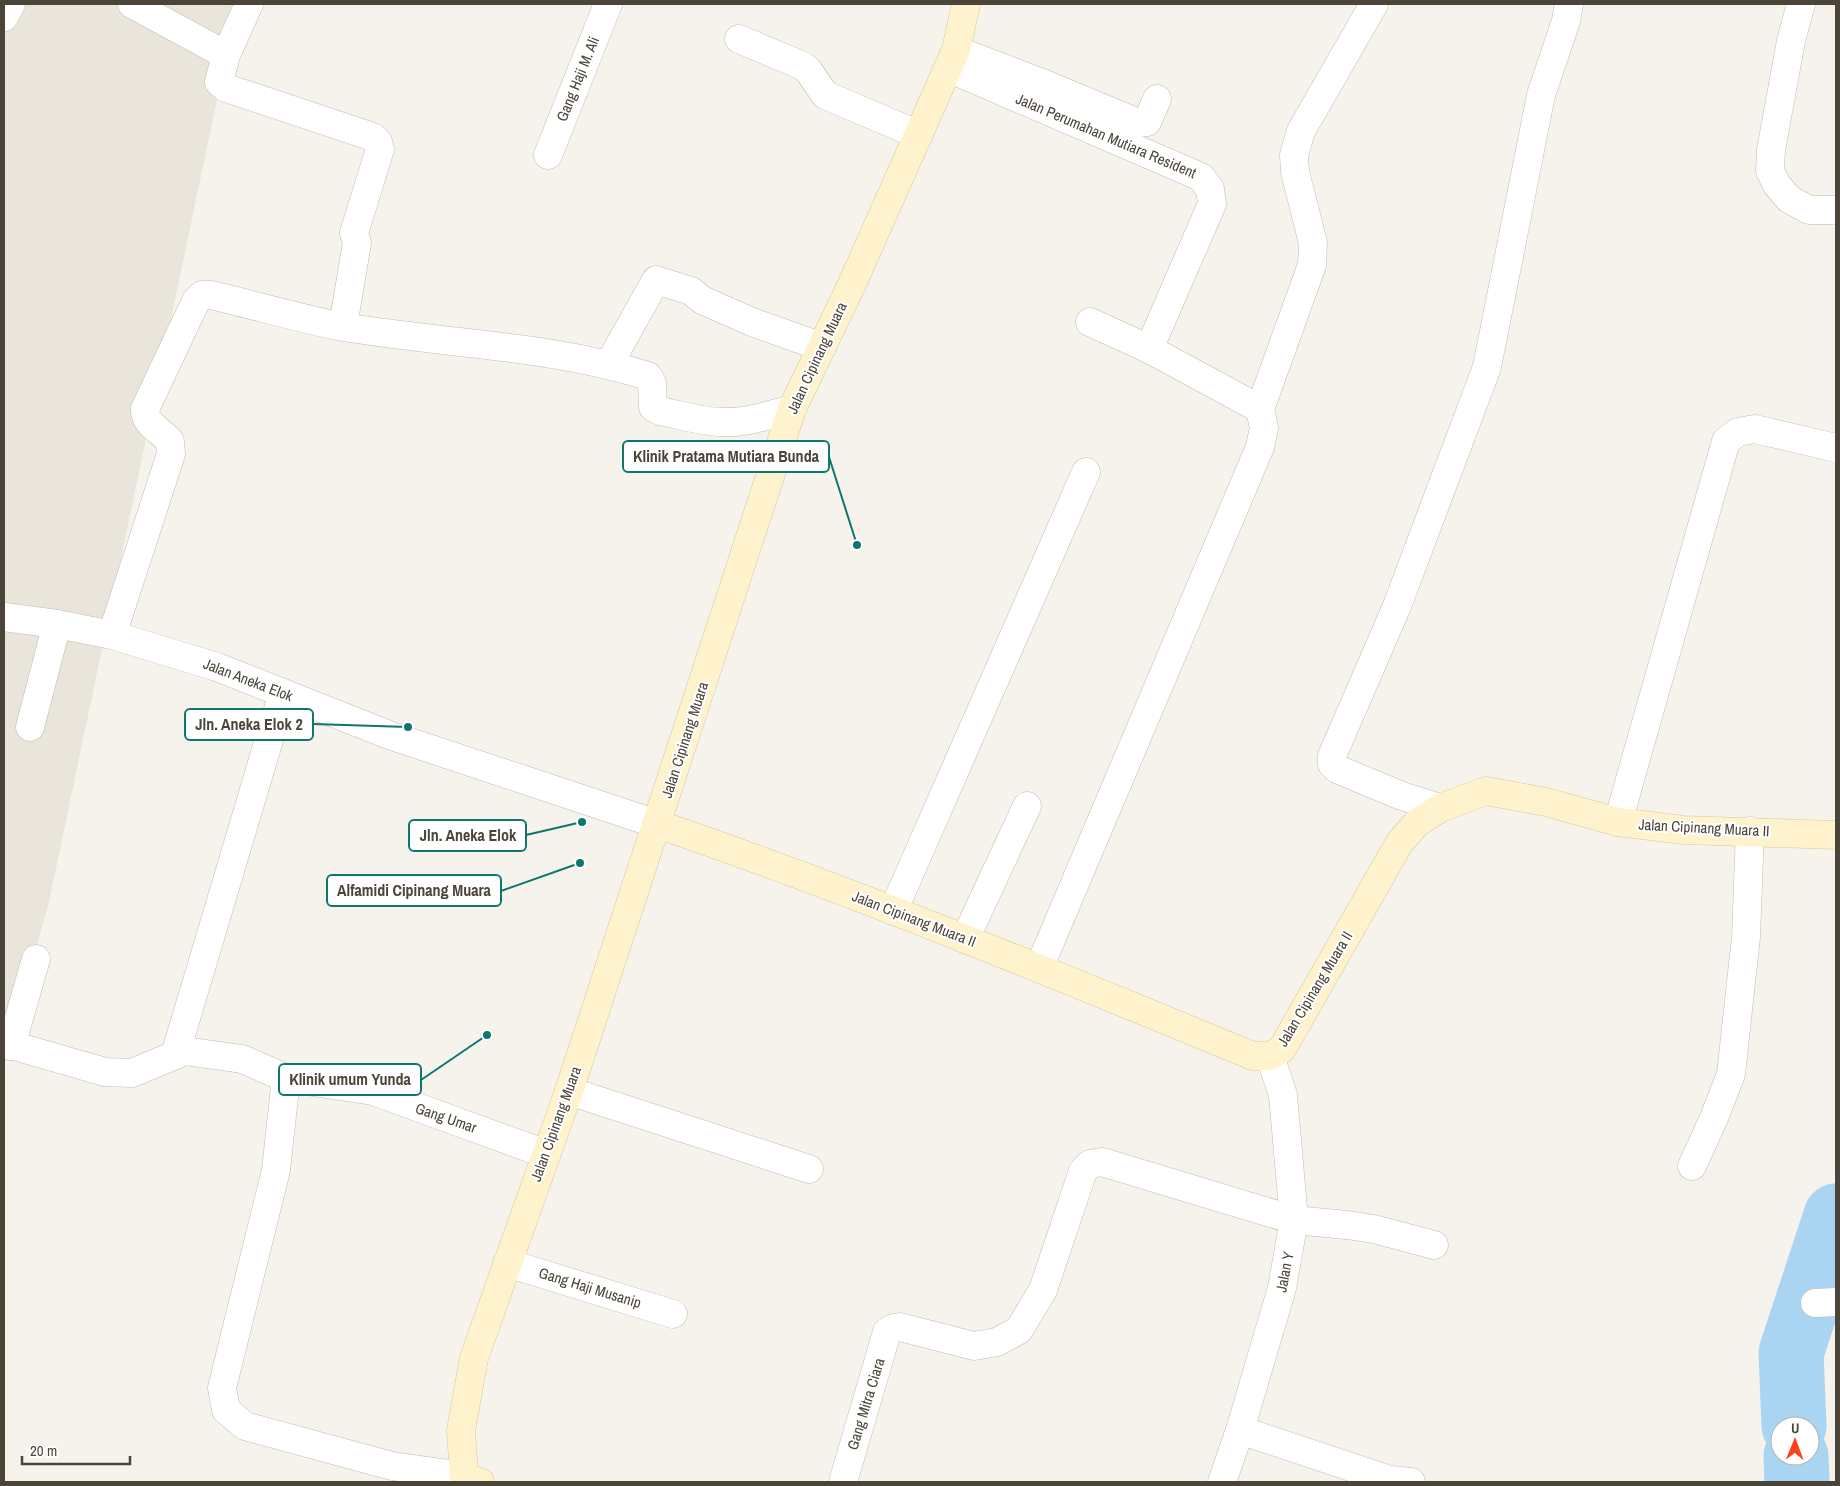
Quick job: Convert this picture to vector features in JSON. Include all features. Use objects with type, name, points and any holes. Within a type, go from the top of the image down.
[{"type":"street","points":[[4,17],[11,4]]},
{"type":"street","points":[[132,4],[226,55]]},
{"type":"street","points":[[249,4],[226,55],[219,82],[226,88],[373,137],[378,142],[380,149],[354,233],[357,243],[343,326]]},
{"type":"street","name":"Gang Haji M. Ali","points":[[548,154],[608,4]]},
{"type":"street","name":"Jalan Cipinang Muara","points":[[472,1479],[461,1430],[474,1358],[569,1091],[792,409],[919,136],[952,59],[966,4]]},
{"type":"street","points":[[1039,968],[1260,446],[1264,428],[1260,409],[1312,266],[1313,243],[1295,172],[1294,154],[1301,131],[1374,4]]},
{"type":"street","points":[[1440,808],[1402,796],[1337,769],[1332,764],[1332,756],[1397,606],[1487,367],[1541,95],[1566,21],[1569,4]]},
{"type":"street","points":[[1801,4],[1790,41],[1771,150],[1770,170],[1777,185],[1789,199],[1809,210],[1836,210]]},
{"type":"street","points":[[739,39],[803,66],[808,70],[825,95],[919,136]]},
{"type":"street","points":[[952,59],[1042,83],[1138,123],[1148,122],[1157,99]]},
{"type":"street","name":"Jalan Perumahan Mutiara Resident","points":[[952,59],[1201,177],[1210,189],[1212,204],[1149,349]]},
{"type":"street","points":[[609,364],[656,280],[691,292],[702,300],[752,322],[822,347]]},
{"type":"street","points":[[112,635],[171,454],[170,441],[147,420],[145,415],[146,409],[196,301],[202,296],[211,295],[343,326],[528,349],[609,364],[648,376],[652,383],[653,407],[660,411],[725,422],[759,418],[792,409]]},
{"type":"street","points":[[1090,322],[1149,349],[1260,409]]},
{"type":"street","points":[[1618,822],[1726,441],[1738,432],[1754,429],[1836,448]]},
{"type":"street","points":[[893,911],[1086,472]]},
{"type":"street","name":"Jalan Aneka Elok","points":[[4,617],[57,624],[112,635],[217,667],[389,735],[657,824]]},
{"type":"street","points":[[30,727],[57,624]]},
{"type":"street","points":[[175,1055],[283,693]]},
{"type":"street","name":"Jalan Cipinang Muara II","points":[[657,824],[772,863],[1039,968],[1253,1056],[1270,1056],[1282,1049],[1400,842],[1417,823],[1440,808],[1486,791],[1546,802],[1618,822],[1683,830],[1832,835]]},
{"type":"street","points":[[965,939],[1027,806]]},
{"type":"street","points":[[1692,1166],[1714,1118],[1731,1074],[1746,937],[1750,831]]},
{"type":"street","points":[[7,1044],[36,959]]},
{"type":"street","name":"Gang Umar","points":[[7,1044],[105,1072],[132,1073],[186,1050],[242,1059],[286,1078],[373,1091],[546,1154]]},
{"type":"street","name":"Jalan Y","points":[[1222,1482],[1240,1430],[1282,1288],[1294,1220],[1284,1095],[1270,1056]]},
{"type":"street","points":[[286,1078],[276,1170],[222,1388],[226,1410],[245,1426],[392,1466],[472,1479]]},
{"type":"street","points":[[569,1091],[809,1169]]},
{"type":"street","name":"Gang Mitra Ciara","points":[[843,1482],[887,1332],[893,1328],[900,1327],[974,1346],[997,1342],[1019,1330],[1043,1290],[1083,1171],[1090,1164],[1102,1162],[1294,1220]]},
{"type":"street","points":[[1294,1220],[1347,1225],[1434,1245]]},
{"type":"street","name":"Gang Haji Musanip","points":[[507,1262],[673,1314]]},
{"type":"street","points":[[1240,1430],[1390,1480],[1411,1482]]},
{"type":"shaded area","points":[[4,4],[237,4],[49,902],[4,1066]]},
{"type":"waterway","points":[[1794,1416],[1791,1353],[1836,1216]]},
{"type":"waterway","points":[[1796,1466],[1797,1482]]},
{"type":"place","name":"Klinik Pratama Mutiara Bunda","points":[[857,545]]},
{"type":"place","name":"Jln. Aneka Elok 2","points":[[408,727]]},
{"type":"place","name":"Jln. Aneka Elok","points":[[582,822]]},
{"type":"place","name":"Alfamidi Cipinang Muara","points":[[580,863]]},
{"type":"place","name":"Klinik umum Yunda","points":[[487,1035]]}]
